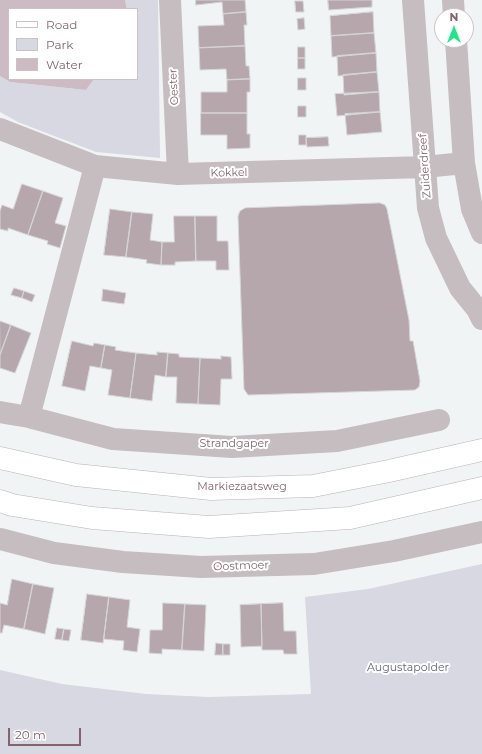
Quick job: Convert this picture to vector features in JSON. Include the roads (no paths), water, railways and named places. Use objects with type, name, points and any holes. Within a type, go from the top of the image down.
[{"type":"main road","name":"Markiezaatsweg","points":[[0,458],[76,475],[211,489],[313,486],[482,450]]},
{"type":"main road","points":[[0,501],[12,505],[92,518],[209,528],[350,518],[482,488]]},
{"type":"street","name":"Oester","points":[[170,0],[178,174]]},
{"type":"street","name":"Zuiderdreef","points":[[413,0],[428,208],[436,238],[460,288],[477,309],[482,319]]},
{"type":"street","points":[[457,48],[464,163],[472,209],[482,233]]},
{"type":"street","name":"Kokkel","points":[[0,129],[95,166],[178,174],[425,167],[464,163]]},
{"type":"street","points":[[29,417],[95,166]]},
{"type":"street","name":"Strandgaper","points":[[0,412],[29,417],[113,440],[232,447],[337,441],[439,420]]},
{"type":"street","name":"Oostmoer","points":[[0,539],[54,553],[123,562],[200,567],[314,564],[394,551],[482,532]]},
{"type":"water","points":[[0,0],[125,0],[127,8],[8,8],[8,80],[93,80],[86,90],[10,82],[0,76]]},
{"type":"park label","name":"Augustapolder","points":[[408,668]]}]
